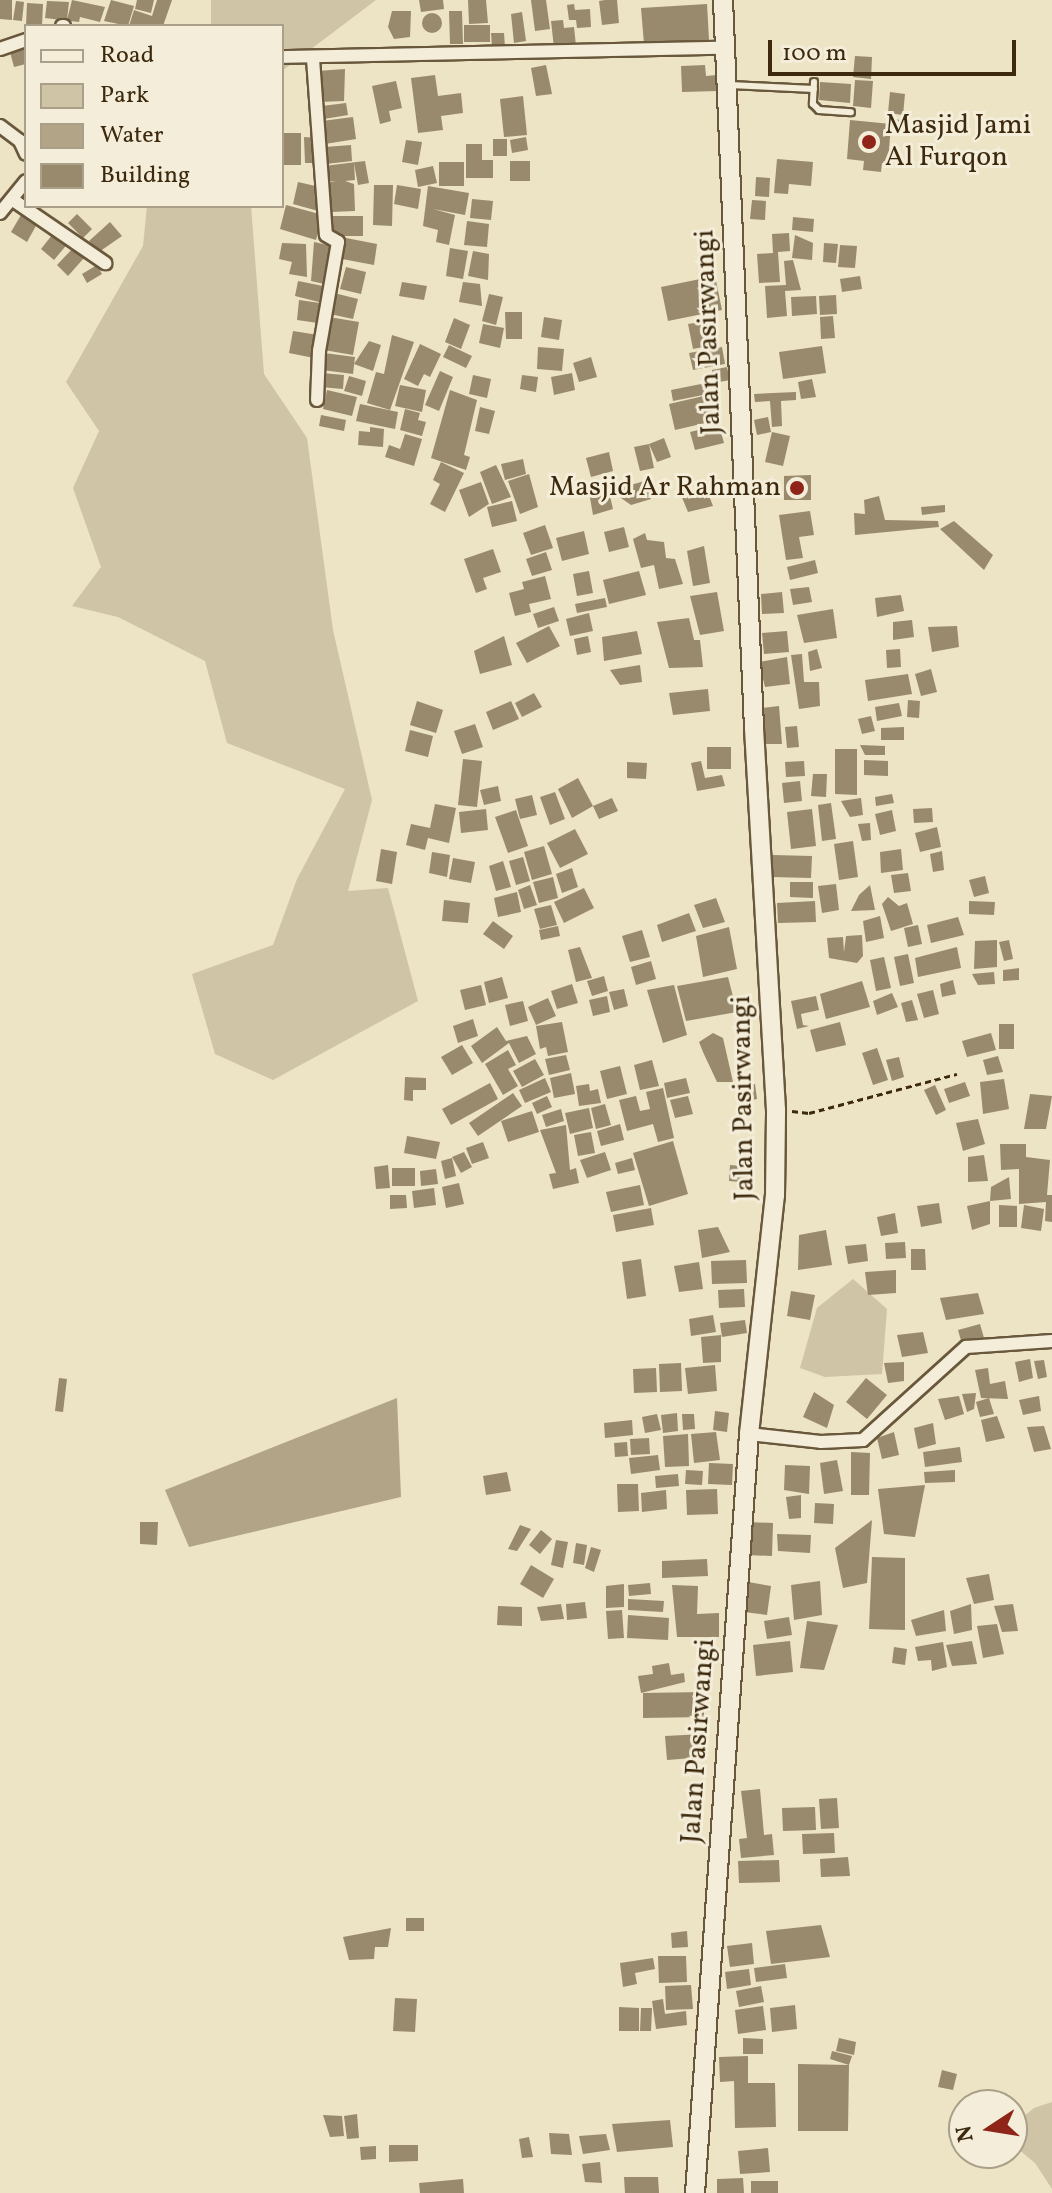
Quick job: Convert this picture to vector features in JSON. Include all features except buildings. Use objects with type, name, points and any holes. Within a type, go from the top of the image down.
[{"type":"street","name":"Jalan Pasirwangi","points":[[695,2193],[749,1434],[775,1196],[776,1110],[723,0]]},
{"type":"street","points":[[0,49],[24,41]]},
{"type":"street","points":[[284,57],[313,59],[725,48]]},
{"type":"street","points":[[313,59],[326,235],[338,242],[319,351],[317,400]]},
{"type":"street","points":[[0,126],[20,141],[24,150]]},
{"type":"street","points":[[0,213],[24,184]]},
{"type":"street","points":[[13,200],[24,208]]},
{"type":"street","points":[[25,208],[105,263]]},
{"type":"street","points":[[749,1434],[821,1442],[863,1440],[966,1347],[1052,1341]]},
{"type":"lane","points":[[726,85],[814,86],[813,104],[819,110],[851,112]]},
{"type":"path","points":[[776,1110],[809,1113],[957,1074]]},
{"type":"green space","points":[[211,0],[376,0],[284,69],[284,24],[211,24]]},
{"type":"green space","points":[[147,208],[251,208],[264,374],[307,438],[333,630],[372,800],[348,891],[388,888],[418,1001],[273,1080],[215,1054],[192,974],[273,945],[297,879],[345,789],[227,743],[205,661],[118,617],[72,606],[101,567],[73,488],[99,431],[66,382],[143,246]]},
{"type":"green space","points":[[853,1279],[887,1309],[882,1374],[825,1377],[800,1368],[817,1308]]},
{"type":"green space","points":[[1052,2102],[1052,2189],[1028,2157],[1028,2113]]},
{"type":"water","points":[[397,1398],[401,1497],[189,1547],[165,1490]]},
{"type":"place","name":"Masjid Jami Al Furqon","points":[[869,142]]},
{"type":"place","name":"Masjid Ar Rahman","points":[[797,488]]}]
